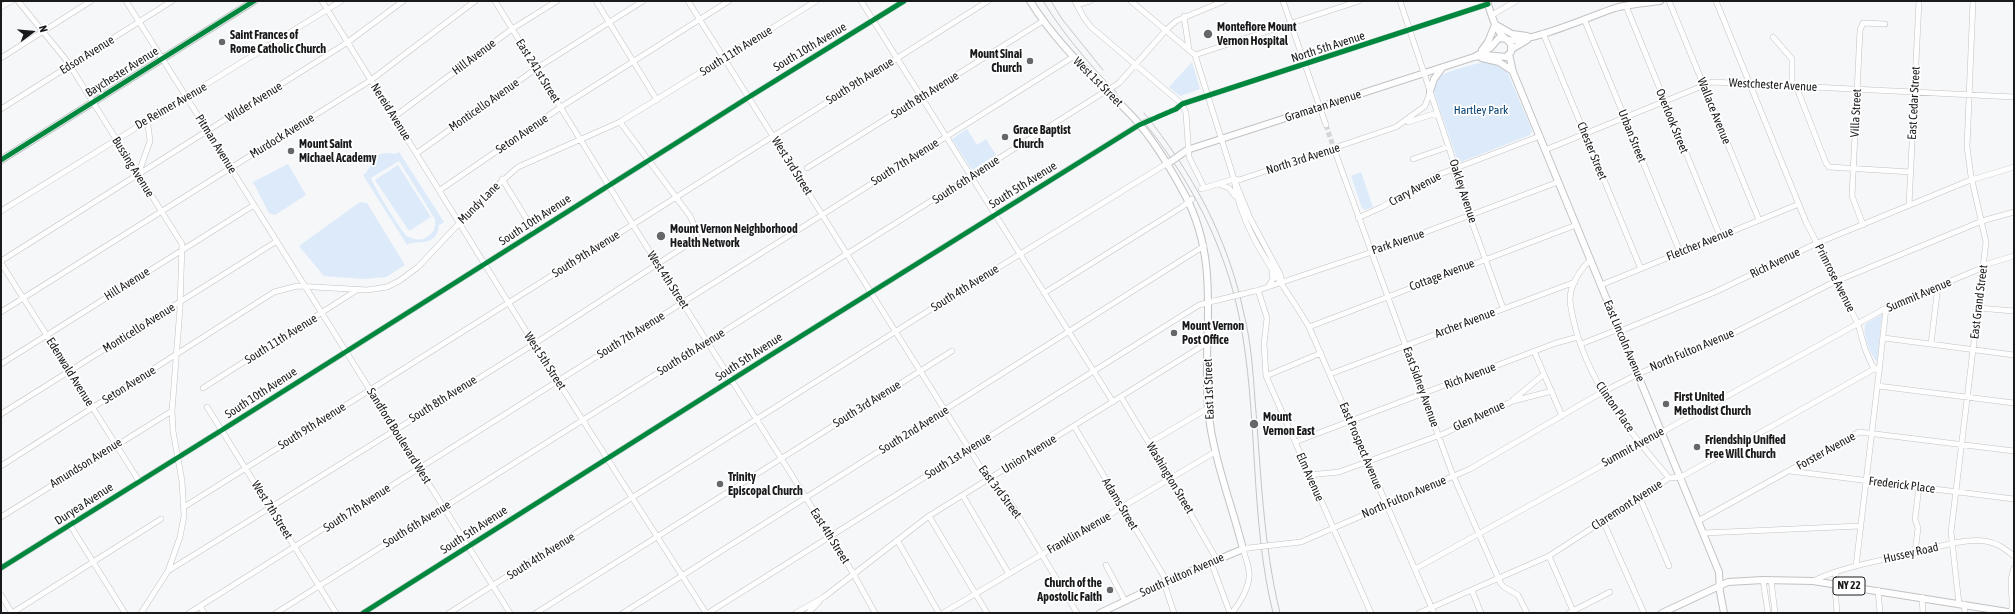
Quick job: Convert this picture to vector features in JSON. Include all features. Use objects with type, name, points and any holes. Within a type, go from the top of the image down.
[{"type":"main road","name":"Baychester Avenue","points":[[1,160],[254,1]]},
{"type":"main road","name":"West 1st Street","points":[[1030,1],[1043,21],[1072,57],[1108,90],[1147,121],[1170,162]]},
{"type":"main road","points":[[1494,42],[1499,38],[1507,39],[1534,36],[1626,6],[1660,1]]},
{"type":"main road","points":[[1487,2],[1495,24],[1502,36],[1507,39],[1510,52]]},
{"type":"main road","points":[[1495,24],[1512,34],[1534,36]]},
{"type":"main road","points":[[1495,24],[1494,42],[1492,48],[1498,56],[1510,52],[1534,36]]},
{"type":"main road","points":[[1495,24],[1488,42],[1476,56],[1498,62],[1512,71]]},
{"type":"main road","name":"Gramatan Avenue","points":[[1170,162],[1187,150],[1476,56],[1490,48],[1494,42]]},
{"type":"main road","name":"East Lincoln Avenue","points":[[1510,52],[1512,71],[1719,572],[1724,613]]},
{"type":"main road","name":"Gramatan Avenue","points":[[1476,56],[1498,56]]},
{"type":"main road","name":"East Lincoln Avenue","points":[[1498,56],[1512,71]]},
{"type":"main road","points":[[1430,91],[1434,79],[1442,68]]},
{"type":"main road","name":"East 1st Street","points":[[1170,162],[1190,200],[1204,246],[1212,302],[1207,344],[1208,408],[1215,452],[1245,549]]},
{"type":"main road","name":"South Fulton Avenue","points":[[1100,613],[1165,582],[1245,549]]},
{"type":"main road","name":"NY 22","points":[[1662,613],[1728,582],[1763,580],[1813,581],[1878,590],[2012,613]]},
{"type":"street","points":[[1,7],[11,1]]},
{"type":"street","name":"Bussing Avenue","points":[[18,1],[70,66],[182,244],[177,355],[172,410],[184,507],[182,530],[168,571]]},
{"type":"street","points":[[1,58],[91,1]]},
{"type":"street","name":"Pitman Avenue","points":[[126,1],[305,286]]},
{"type":"street","name":"Edson Avenue","points":[[1,109],[172,1]]},
{"type":"street","name":"Nereid Avenue","points":[[322,1],[459,222]]},
{"type":"street","name":"De Reimer Avenue","points":[[1,211],[143,122],[187,98],[341,1]]},
{"type":"street","name":"Wilder Avenue","points":[[1,262],[348,42],[403,1]]},
{"type":"street","name":"Murdock Avenue","points":[[1,312],[371,80],[476,1]]},
{"type":"street","name":"East 241st Street","points":[[495,1],[582,140]]},
{"type":"street","name":"Hill Avenue","points":[[394,117],[512,29],[557,1]]},
{"type":"street","points":[[596,1],[657,100]]},
{"type":"street","name":"Monticello Avenue","points":[[417,153],[537,68],[643,1]]},
{"type":"street","name":"West 3rd Street","points":[[688,1],[895,331]]},
{"type":"street","name":"Seton Avenue","points":[[440,190],[561,107],[729,1]]},
{"type":"street","name":"South 11th Avenue","points":[[657,100],[816,1]]},
{"type":"street","points":[[861,1],[1113,402]]},
{"type":"street","name":"South 10th Avenue","points":[[178,457],[608,185],[649,161],[749,96],[904,1]]},
{"type":"street","name":"South 9th Avenue","points":[[184,507],[676,197],[735,162],[773,136],[988,1]]},
{"type":"street","points":[[1090,1],[1077,3],[1091,27],[1182,104],[1186,113],[1187,150]]},
{"type":"street","points":[[1131,1],[1195,56],[1359,1]]},
{"type":"street","name":"South 6th Avenue","points":[[276,613],[1119,83],[1166,30],[1184,16],[1224,1]]},
{"type":"street","points":[[1283,1],[1326,125]]},
{"type":"street","name":"Oakley Avenue","points":[[1400,1],[1437,112],[1454,169],[1503,308]]},
{"type":"street","points":[[1492,15],[1516,1]]},
{"type":"street","name":"Wallace Avenue","points":[[1669,1],[1759,220]]},
{"type":"street","name":"Primrose Avenue","points":[[1716,1],[1798,204],[1858,324],[1865,350],[1874,369]]},
{"type":"street","name":"East Cedar Street","points":[[1909,206],[1919,1]]},
{"type":"street","name":"East Grand Street","points":[[1965,613],[1962,604],[1951,532],[1986,242],[1966,147],[1973,1]]},
{"type":"street","name":"North 5th Avenue","points":[[1176,109],[1182,104],[1208,97],[1410,30],[1487,2]]},
{"type":"street","name":"Overlook Street","points":[[1626,6],[1720,236]]},
{"type":"street","points":[[1184,16],[1189,50]]},
{"type":"street","name":"Urban Street","points":[[1584,19],[1680,252]]},
{"type":"street","name":"South 8th Avenue","points":[[807,168],[1043,21]]},
{"type":"street","name":"Villa Street","points":[[1863,224],[1852,196],[1861,25],[1866,23],[1885,24]]},
{"type":"street","name":"Chester Street","points":[[1544,33],[1641,269]]},
{"type":"street","points":[[1773,37],[1792,59],[1794,86],[1829,168],[1910,172]]},
{"type":"street","name":"East Prospect Avenue","points":[[1195,56],[1234,179],[1255,232],[1272,270],[1282,283],[1309,327],[1434,613]]},
{"type":"street","name":"South 7th Avenue","points":[[189,613],[1072,57]]},
{"type":"street","name":"Westchester Avenue","points":[[1545,150],[1712,82],[2014,97]]},
{"type":"street","name":"North 3rd Avenue","points":[[1405,123],[1425,106],[1430,96],[1430,91]]},
{"type":"street","name":"Mundy Lane","points":[[305,286],[358,290],[381,288],[405,278],[418,267],[459,222],[502,179],[526,163],[582,140],[620,122],[657,100]]},
{"type":"street","name":"North 3rd Avenue","points":[[1187,150],[1202,188],[1234,179],[1239,180],[1390,130],[1437,112]]},
{"type":"street","name":"South 5th Avenue","points":[[363,613],[996,214],[1147,121]]},
{"type":"street","points":[[138,175],[150,141],[148,124],[143,122]]},
{"type":"street","points":[[620,122],[676,197]]},
{"type":"street","name":"Crary Avenue","points":[[1358,218],[1382,207],[1435,176],[1540,136]]},
{"type":"street","name":"West 4th Street","points":[[582,140],[632,225],[757,419]]},
{"type":"street","points":[[1413,159],[1448,147]]},
{"type":"street","name":"East Sidney Avenue","points":[[1334,149],[1370,252],[1406,345],[1453,476],[1498,579],[1504,587],[1518,595],[1527,613]]},
{"type":"street","name":"South 4th Avenue","points":[[449,613],[895,331],[1170,162]]},
{"type":"street","name":"Rich Avenue","points":[[1581,344],[1715,292],[1818,243],[1863,224],[1972,180],[2014,167]]},
{"type":"street","points":[[502,179],[534,232]]},
{"type":"street","name":"East Prospect Avenue","points":[[1234,179],[1236,196],[1280,274],[1282,283]]},
{"type":"street","name":"Park Avenue","points":[[1212,302],[1282,283],[1470,216],[1558,182]]},
{"type":"street","points":[[1217,184],[1229,188],[1236,196]]},
{"type":"street","name":"South 8th Avenue","points":[[168,571],[534,344],[684,248],[696,239],[695,226],[676,197]]},
{"type":"street","points":[[1044,293],[1190,200]]},
{"type":"street","name":"Fletcher Avenue","points":[[1601,285],[1798,204]]},
{"type":"street","name":"Hill Avenue","points":[[1,364],[254,205]]},
{"type":"street","name":"North Fulton Avenue","points":[[1266,546],[1301,542],[1470,469],[1638,374],[1720,340],[1837,281],[1982,221],[2014,212]]},
{"type":"street","name":"West 5th Street","points":[[459,222],[582,420],[707,613]]},
{"type":"street","name":"Cottage Avenue","points":[[1309,327],[1576,225]]},
{"type":"street","name":"Monticello Avenue","points":[[1,414],[277,241]]},
{"type":"street","name":"South 2nd Avenue","points":[[623,613],[1070,333],[1204,246]]},
{"type":"street","name":"Summit Avenue","points":[[1415,569],[1886,308],[1984,266],[2014,256]]},
{"type":"street","points":[[1575,282],[1590,260]]},
{"type":"street","name":"Edenwald Avenue","points":[[1,262],[92,408],[139,480]]},
{"type":"street","points":[[1268,287],[1273,279],[1272,270]]},
{"type":"street","name":"Archer Avenue","points":[[1330,374],[1575,282]]},
{"type":"street","name":"Clinton Place","points":[[1575,282],[1571,288],[1570,305],[1578,337],[1602,393],[1640,444],[1669,478]]},
{"type":"street","name":"Seton Avenue","points":[[1,466],[274,292],[292,286],[305,286]]},
{"type":"street","name":"Sandford Boulevard West","points":[[305,286],[510,613]]},
{"type":"street","points":[[1931,344],[1938,286]]},
{"type":"street","name":"South 11th Avenue","points":[[203,388],[358,290]]},
{"type":"street","name":"Elm Avenue","points":[[1256,291],[1267,318],[1264,344],[1266,376],[1371,613]]},
{"type":"street","name":"South 1st Avenue","points":[[707,613],[831,537],[1199,305],[1212,302]]},
{"type":"street","points":[[1856,566],[1884,338],[1886,308]]},
{"type":"street","points":[[1978,308],[2014,312]]},
{"type":"street","name":"East 3rd Street","points":[[895,331],[988,479],[1009,500],[1077,613]]},
{"type":"street","name":"Rich Avenue","points":[[1295,442],[1534,351],[1578,337]]},
{"type":"street","points":[[1884,338],[2014,355]]},
{"type":"street","name":"Union Avenue","points":[[796,613],[824,597],[853,573],[930,516],[1207,344]]},
{"type":"street","name":"South 3rd Avenue","points":[[657,537],[952,351]]},
{"type":"street","points":[[1534,351],[1562,416]]},
{"type":"street","points":[[1266,376],[1321,353]]},
{"type":"street","points":[[1874,369],[1880,372]]},
{"type":"street","name":"Claremont Avenue","points":[[1419,613],[1472,591],[1548,556],[1669,478],[1681,477],[1874,369]]},
{"type":"street","name":"Glen Avenue","points":[[1512,401],[1544,374]]},
{"type":"street","points":[[1878,386],[2014,403]]},
{"type":"street","name":"Glen Avenue","points":[[1309,475],[1339,472],[1438,436],[1512,401],[1552,391]]},
{"type":"street","name":"Washington Street","points":[[1121,397],[1170,478],[1214,561],[1231,613]]},
{"type":"street","name":"West 7th Street","points":[[207,407],[336,613]]},
{"type":"street","points":[[1149,443],[1208,408]]},
{"type":"street","name":"Amundson Avenue","points":[[1,517],[172,410]]},
{"type":"street","name":"East 4th Street","points":[[757,419],[853,573],[875,613]]},
{"type":"street","name":"Adams Street","points":[[1074,426],[1164,578],[1174,613]]},
{"type":"street","name":"Forster Avenue","points":[[1698,521],[1859,432],[2014,451]]},
{"type":"street","name":"Franklin Avenue","points":[[943,613],[1215,452]]},
{"type":"street","name":"Duryea Avenue","points":[[1,568],[139,480],[178,457]]},
{"type":"street","name":"Frederick Place","points":[[1790,471],[2014,499]]},
{"type":"street","points":[[1915,553],[1918,528],[1915,519],[1919,487]]},
{"type":"street","points":[[963,496],[1009,574]]},
{"type":"street","points":[[1640,498],[1670,566]]},
{"type":"street","points":[[930,516],[987,613]]},
{"type":"street","points":[[1,595],[12,613],[161,519]]},
{"type":"street","points":[[1603,521],[1644,613]]},
{"type":"street","points":[[70,525],[125,613]]},
{"type":"street","points":[[1704,533],[1860,526]]},
{"type":"street","points":[[536,613],[657,537]]},
{"type":"street","points":[[897,540],[939,613]]},
{"type":"street","name":"Hussey Road","points":[[1813,581],[1856,566],[1952,544],[1984,541],[1996,544],[2012,551],[2014,556]]},
{"type":"street","name":"South Fulton Avenue","points":[[1245,549],[1266,546]]},
{"type":"street","name":"East 1st Street","points":[[1231,613],[1242,596],[1248,580],[1249,572],[1245,549]]},
{"type":"street","points":[[1548,556],[1571,612],[1610,592]]},
{"type":"street","points":[[1106,565],[1125,601]]},
{"type":"street","points":[[2012,613],[2010,583],[2014,568]]},
{"type":"street","points":[[141,613],[168,571]]},
{"type":"street","points":[[1836,573],[1835,584],[1837,613]]},
{"type":"street","points":[[1763,580],[1768,613]]},
{"type":"street","points":[[1770,580],[1775,613]]},
{"type":"street","points":[[1878,590],[1880,613]]},
{"type":"street","points":[[1472,591],[1481,613]]},
{"type":"street","points":[[808,613],[824,597]]},
{"type":"street","points":[[1922,598],[1923,613]]},
{"type":"street","points":[[200,606],[204,613]]},
{"type":"green space","points":[[1192,62],[1200,89],[1180,96],[1169,87]]},
{"type":"green space","name":"Hartley Park","points":[[1482,62],[1488,62],[1506,69],[1532,130],[1530,135],[1461,162],[1457,159],[1435,95],[1434,85],[1440,76]]},
{"type":"green space","points":[[967,129],[977,145],[986,139],[996,155],[972,170],[952,139]]},
{"type":"green space","points":[[399,152],[444,222],[439,225],[438,232],[431,240],[407,245],[363,175],[367,172],[377,156],[387,153],[395,154]],"holes":[[[399,161],[435,219],[434,229],[427,237],[417,240],[407,236],[399,226],[371,178]]]},
{"type":"green space","points":[[288,164],[306,195],[275,215],[269,213],[253,182]]},
{"type":"green space","points":[[398,165],[431,217],[409,231],[375,180]]},
{"type":"green space","points":[[1361,172],[1373,207],[1365,210],[1362,208],[1351,176]]},
{"type":"green space","points":[[360,202],[367,203],[405,265],[386,277],[364,279],[324,276],[299,246]]},
{"type":"green space","points":[[1882,314],[1877,362],[1871,354],[1867,344],[1865,324]]},
{"type":"tunnel","points":[[1156,117],[1176,109]]},
{"type":"tunnel","points":[[1326,125],[1334,149]]},
{"type":"railway","points":[[1043,1],[1059,26],[1077,49],[1117,93]]},
{"type":"railway","points":[[1051,1],[1062,19],[1103,70]]},
{"type":"railway","points":[[1144,113],[1162,136],[1193,183],[1218,233],[1229,259],[1237,286],[1250,346],[1266,534],[1274,587],[1280,613]]},
{"type":"railway","points":[[1144,122],[1176,166],[1203,213],[1224,263],[1232,289],[1239,316],[1245,353],[1260,539],[1265,576],[1273,613]]},
{"type":"cycle path","points":[[1,160],[254,1]]},
{"type":"cycle path","points":[[1,568],[904,1]]},
{"type":"cycle path","points":[[363,613],[774,353],[1139,125],[1176,109],[1182,104],[1488,4]]},
{"type":"place","name":"Montefiore Mount Vernon Hospital","points":[[1208,34]]},
{"type":"place","name":"Saint Frances of Rome Catholic Church","points":[[222,42]]},
{"type":"place","name":"Mount Sinai Church","points":[[1030,61]]},
{"type":"place","name":"Grace Baptist Church","points":[[1005,137]]},
{"type":"place","name":"Mount Saint Michael Academy","points":[[291,151]]},
{"type":"place","name":"Mount Vernon Neighborhood Health Network","points":[[661,236]]},
{"type":"place","name":"Mount Vernon Post Office","points":[[1174,333]]},
{"type":"place","name":"First United Methodist Church","points":[[1666,404]]},
{"type":"place","name":"Mount Vernon East","points":[[1254,424]]},
{"type":"place","name":"Friendship Unified Free Will Church","points":[[1697,447]]},
{"type":"place","name":"Trinity Episcopal Church","points":[[720,484]]},
{"type":"place","name":"Church of the Apostolic Faith","points":[[1110,590]]}]
